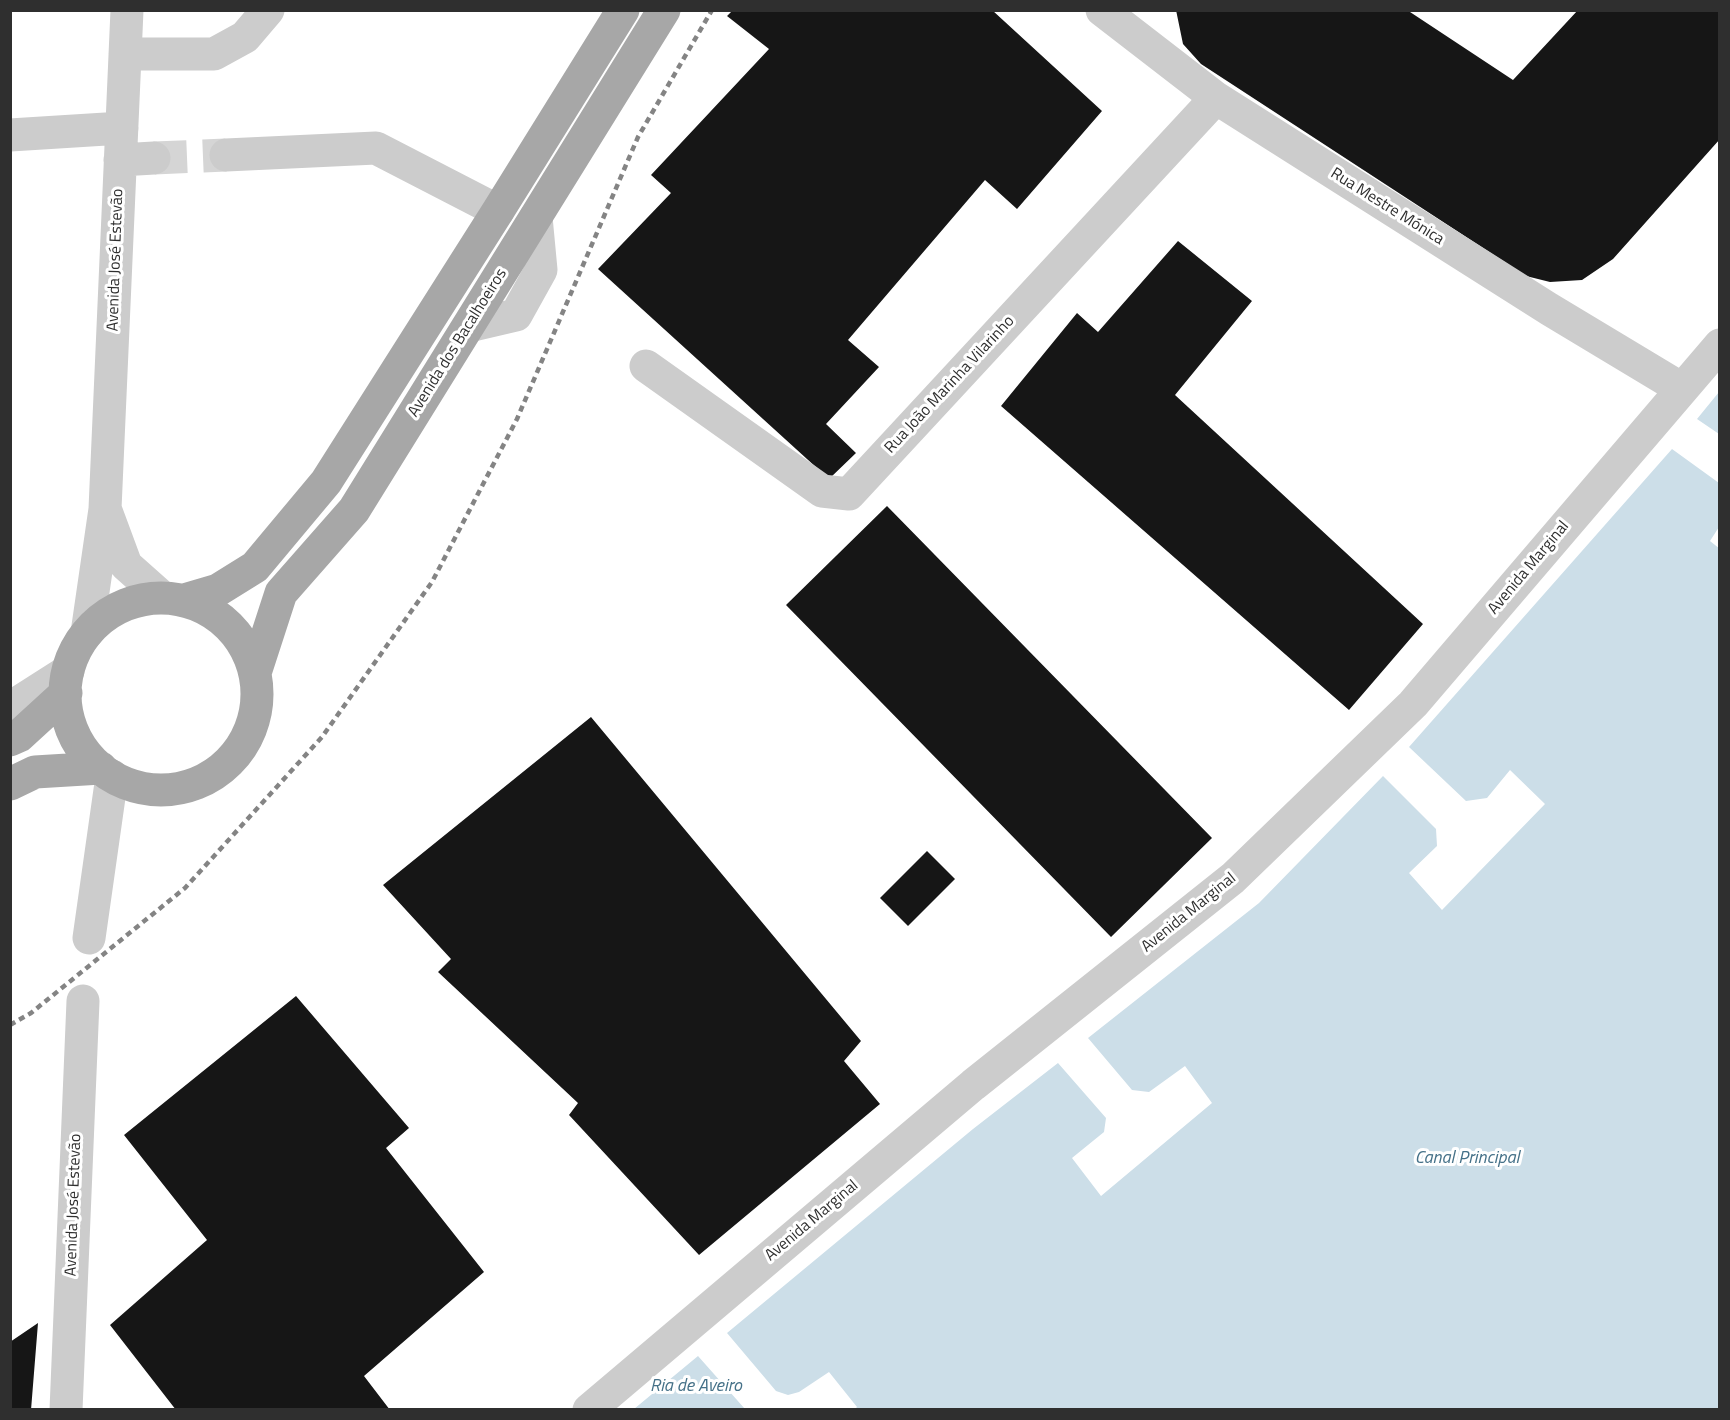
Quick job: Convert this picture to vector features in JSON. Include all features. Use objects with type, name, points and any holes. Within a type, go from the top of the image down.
[{"type":"main road","points":[[10,740],[19,736],[67,682],[75,651],[87,633],[102,618],[121,606],[141,599],[173,599],[218,590],[255,567],[326,482],[623,10]]},
{"type":"main road","name":"Avenida dos Bacalhoeiros","points":[[255,673],[281,593],[354,510],[664,10]]},
{"type":"main road","name":"Avenida dos Bacalhoeiros","points":[[67,682],[67,713],[75,734],[86,753],[106,772],[119,780],[139,788],[161,790],[182,788],[202,781],[221,770],[236,754],[247,736],[255,715],[257,695],[255,673],[249,652],[237,634],[222,619],[205,608],[173,599]]},
{"type":"main road","name":"Avenida dos Bacalhoeiros","points":[[10,784],[35,772],[106,772]]},
{"type":"street","name":"Avenida José Estevão","points":[[87,633],[105,510],[127,10]]},
{"type":"street","points":[[125,54],[214,54],[245,37],[268,10]]},
{"type":"street","name":"Rua Mestre Mónica","points":[[1102,10],[1215,98],[1549,309],[1682,389]]},
{"type":"street","name":"Rua João Marinha Vilarinho","points":[[646,366],[822,491],[849,494],[1215,98]]},
{"type":"street","points":[[10,135],[121,144],[154,158]]},
{"type":"street","points":[[226,155],[376,148],[498,211]]},
{"type":"street","name":"Avenida Marginal","points":[[589,1410],[973,1085],[1233,878],[1413,704],[1719,345]]},
{"type":"street","points":[[105,510],[126,565],[173,599]]},
{"type":"street","points":[[10,708],[67,682]]},
{"type":"street","points":[[89,938],[106,772]]},
{"type":"street","name":"Avenida José Estevão","points":[[66,1410],[83,1001]]},
{"type":"water","points":[[1719,392],[1719,434],[1697,419]]},
{"type":"water","name":"Canal Principal","points":[[1672,449],[1719,483],[1719,527],[1710,541],[1720,549],[1719,1409],[854,1410],[857,1407],[829,1372],[799,1392],[788,1395],[776,1391],[727,1333],[973,1129],[1058,1063],[1106,1118],[1104,1132],[1072,1158],[1101,1196],[1212,1103],[1185,1066],[1149,1092],[1132,1090],[1088,1038],[1259,903],[1383,776],[1436,829],[1437,846],[1409,873],[1442,910],[1545,804],[1510,770],[1487,798],[1466,801],[1409,747]]},
{"type":"water","name":"Ria de Aveiro","points":[[698,1356],[745,1409],[634,1409]]},
{"type":"building","points":[[733,10],[992,10],[1102,111],[1017,209],[985,180],[848,340],[879,367],[826,424],[856,453],[829,479],[598,269],[671,193],[651,175],[769,49],[727,16]]},
{"type":"building","points":[[1176,10],[1407,10],[1513,80],[1578,10],[1720,10],[1720,139],[1613,259],[1582,280],[1550,282],[1526,276],[1201,64],[1183,44]]},
{"type":"building","points":[[1178,241],[1252,301],[1175,395],[1423,624],[1349,710],[1001,406],[1077,313],[1098,332]]},
{"type":"building","points":[[887,506],[1212,838],[1111,937],[786,605]]},
{"type":"building","points":[[591,717],[861,1041],[844,1061],[880,1104],[699,1255],[569,1115],[578,1103],[438,972],[451,959],[383,885]]},
{"type":"building","points":[[927,851],[955,879],[908,926],[880,898]]},
{"type":"building","points":[[296,996],[409,1128],[386,1148],[484,1272],[364,1376],[390,1410],[176,1410],[110,1325],[207,1240],[124,1135]]},
{"type":"building","points":[[38,1323],[31,1410],[10,1410],[10,1342]]},
{"type":"tunnel","points":[[154,158],[226,155]]},
{"type":"railway","points":[[10,1025],[31,1013],[185,888],[322,737],[432,582],[517,419],[638,137],[712,10]]}]
